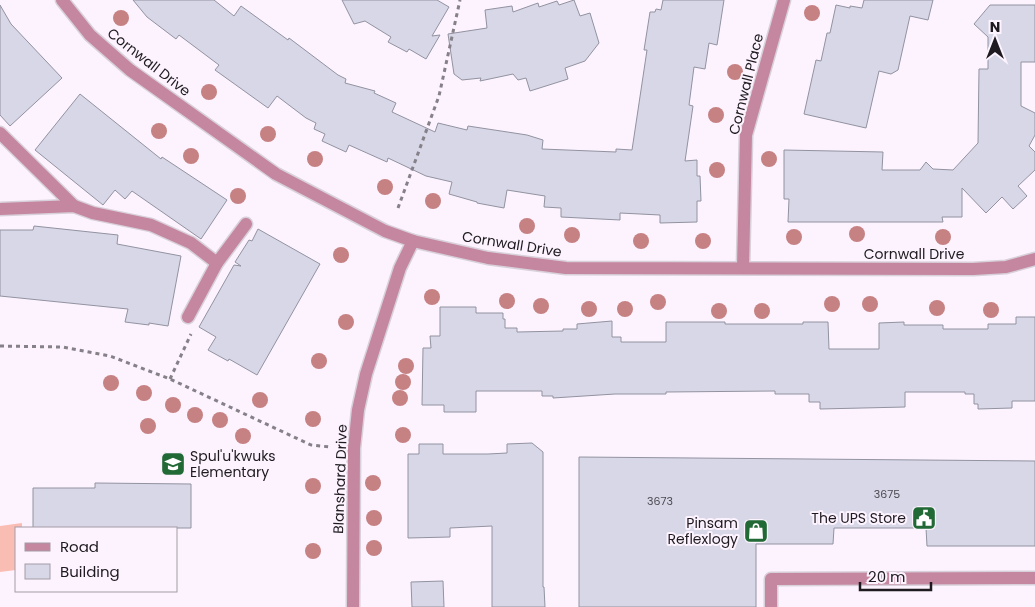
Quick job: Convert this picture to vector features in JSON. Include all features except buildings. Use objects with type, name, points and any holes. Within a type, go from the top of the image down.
[{"type":"street","name":"Cornwall Drive","points":[[62,0],[90,35],[130,70],[276,174],[385,231],[413,241],[488,258],[566,268],[973,269],[1006,267],[1035,258]]},
{"type":"street","name":"Cornwall Place","points":[[743,267],[746,134],[784,0]]},
{"type":"street","points":[[0,133],[74,206]]},
{"type":"street","points":[[0,209],[74,206],[93,213],[152,225],[191,244],[217,263]]},
{"type":"street","points":[[188,317],[217,263],[246,224]]},
{"type":"street","name":"Blanshard Drive","points":[[353,607],[354,448],[358,410],[366,374],[400,268],[413,241]]},
{"type":"street","points":[[771,607],[771,579],[1035,578]]},
{"type":"path","points":[[398,208],[438,96],[460,0]]},
{"type":"path","points":[[170,379],[195,326],[188,317]]},
{"type":"path","points":[[0,346],[63,347],[110,356],[170,379],[311,445],[330,447]]},
{"type":"shaded area","points":[[22,523],[22,527],[15,527],[15,570],[0,572],[0,526]]},
{"type":"place","name":"Spul'u'kwuks Elementary","points":[[173,464]]},
{"type":"place","name":"The UPS Store","points":[[924,518]]},
{"type":"place","name":"Pinsam Reflexlogy","points":[[756,531]]}]
